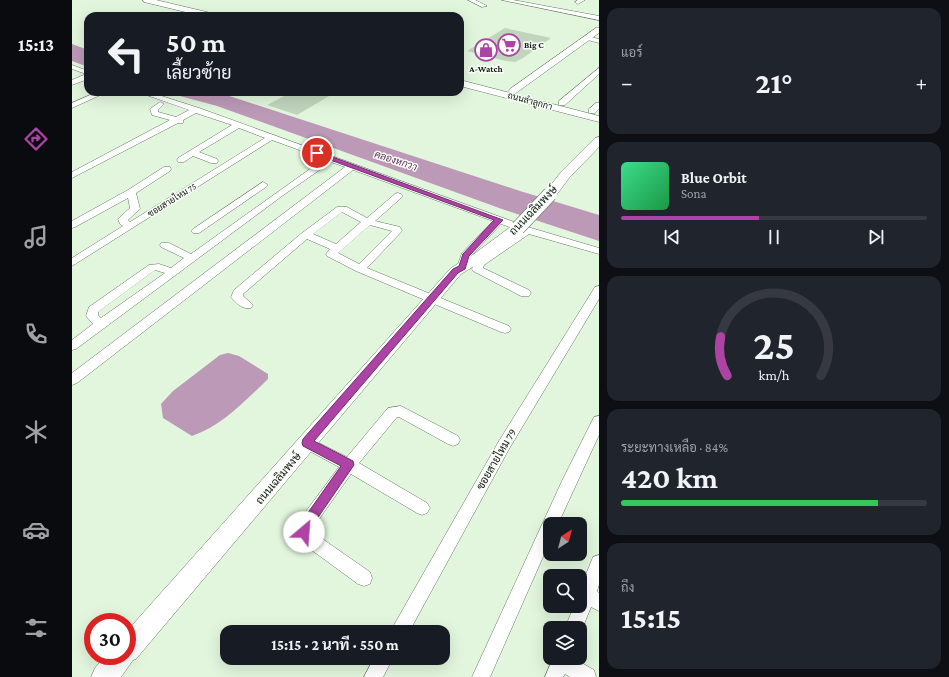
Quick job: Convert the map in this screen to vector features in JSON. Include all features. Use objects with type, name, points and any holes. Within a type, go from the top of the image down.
[{"type":"main road","points":[[143,1],[182,12]]},
{"type":"main road","points":[[143,1],[194,12]]},
{"type":"main road","name":"ถนนลำลูกกา","points":[[464,79],[597,112]]},
{"type":"main road","name":"ถนนลำลูกกา","points":[[464,84],[597,112]]},
{"type":"main road","name":"ถนนเฉลิมพงษ์","points":[[136,640],[277,479],[431,299],[465,267],[523,229],[565,175],[599,140]]},
{"type":"main road","points":[[104,677],[114,665]]},
{"type":"street","points":[[471,0],[484,6]]},
{"type":"street","points":[[506,0],[599,18]]},
{"type":"street","points":[[513,91],[586,38],[597,27]]},
{"type":"street","points":[[586,38],[599,41]]},
{"type":"street","points":[[72,67],[84,72]]},
{"type":"street","points":[[72,73],[80,70]]},
{"type":"street","points":[[562,103],[599,70]]},
{"type":"street","points":[[72,83],[84,78]]},
{"type":"street","points":[[80,86],[84,84]]},
{"type":"street","points":[[72,106],[94,96]]},
{"type":"street","points":[[154,96],[331,158],[523,229],[599,252]]},
{"type":"street","points":[[160,104],[154,109],[155,113],[176,120],[182,121],[194,116],[212,120]]},
{"type":"street","points":[[72,175],[196,110]]},
{"type":"street","points":[[181,160],[229,132],[238,125]]},
{"type":"street","points":[[229,132],[247,128]]},
{"type":"street","name":"ซอยสายไหม 75","points":[[72,262],[272,137]]},
{"type":"street","points":[[193,153],[214,161]]},
{"type":"street","points":[[72,346],[257,210],[331,158]]},
{"type":"street","points":[[72,380],[352,166]]},
{"type":"street","points":[[72,225],[131,192],[167,169]]},
{"type":"street","points":[[196,231],[263,185]]},
{"type":"street","points":[[130,226],[122,219],[135,209],[131,192]]},
{"type":"street","points":[[398,196],[331,254],[360,269],[505,329]]},
{"type":"street","points":[[238,202],[257,210]]},
{"type":"street","points":[[247,305],[237,297],[238,293],[306,235],[340,209],[344,209],[368,222],[397,229],[397,231],[360,269]]},
{"type":"street","points":[[499,220],[466,255],[465,267],[477,269],[525,293]]},
{"type":"street","points":[[306,235],[337,248]]},
{"type":"street","points":[[165,245],[192,258]]},
{"type":"street","points":[[101,325],[92,316],[93,310],[153,267],[159,267],[173,272]]},
{"type":"street","name":"ซอยสายไหม 79","points":[[402,625],[504,444],[599,290]]},
{"type":"street","points":[[364,578],[308,538],[304,532],[304,528],[349,465],[393,412],[401,411],[453,440]]},
{"type":"street","points":[[481,677],[569,481],[599,421]]},
{"type":"street","points":[[307,443],[349,465],[422,508]]},
{"type":"street","points":[[578,621],[593,598],[599,563]]},
{"type":"street","points":[[373,677],[380,665]]},
{"type":"street","points":[[559,665],[586,677]]},
{"type":"water","points":[[72,44],[84,48],[84,66],[72,61]]},
{"type":"water","name":"คลองหกวา","points":[[180,96],[229,96],[520,191],[599,215],[599,241],[502,209],[217,106]]},
{"type":"water","points":[[228,353],[239,356],[268,374],[268,379],[233,412],[203,432],[192,436],[163,418],[161,404],[173,391],[220,355]]},
{"type":"building","name":"Big C","points":[[505,28],[551,38],[515,62],[467,51]]},
{"type":"building","points":[[284,96],[329,96],[297,115],[267,105]]},
{"type":"place","name":"Big C","points":[[509,45]]},
{"type":"place","name":"A-Watch","points":[[486,50]]},
{"type":"route","points":[[304,532],[304,528],[349,465],[307,443],[456,271],[462,267],[466,255],[499,220],[470,208],[317,153]]}]
